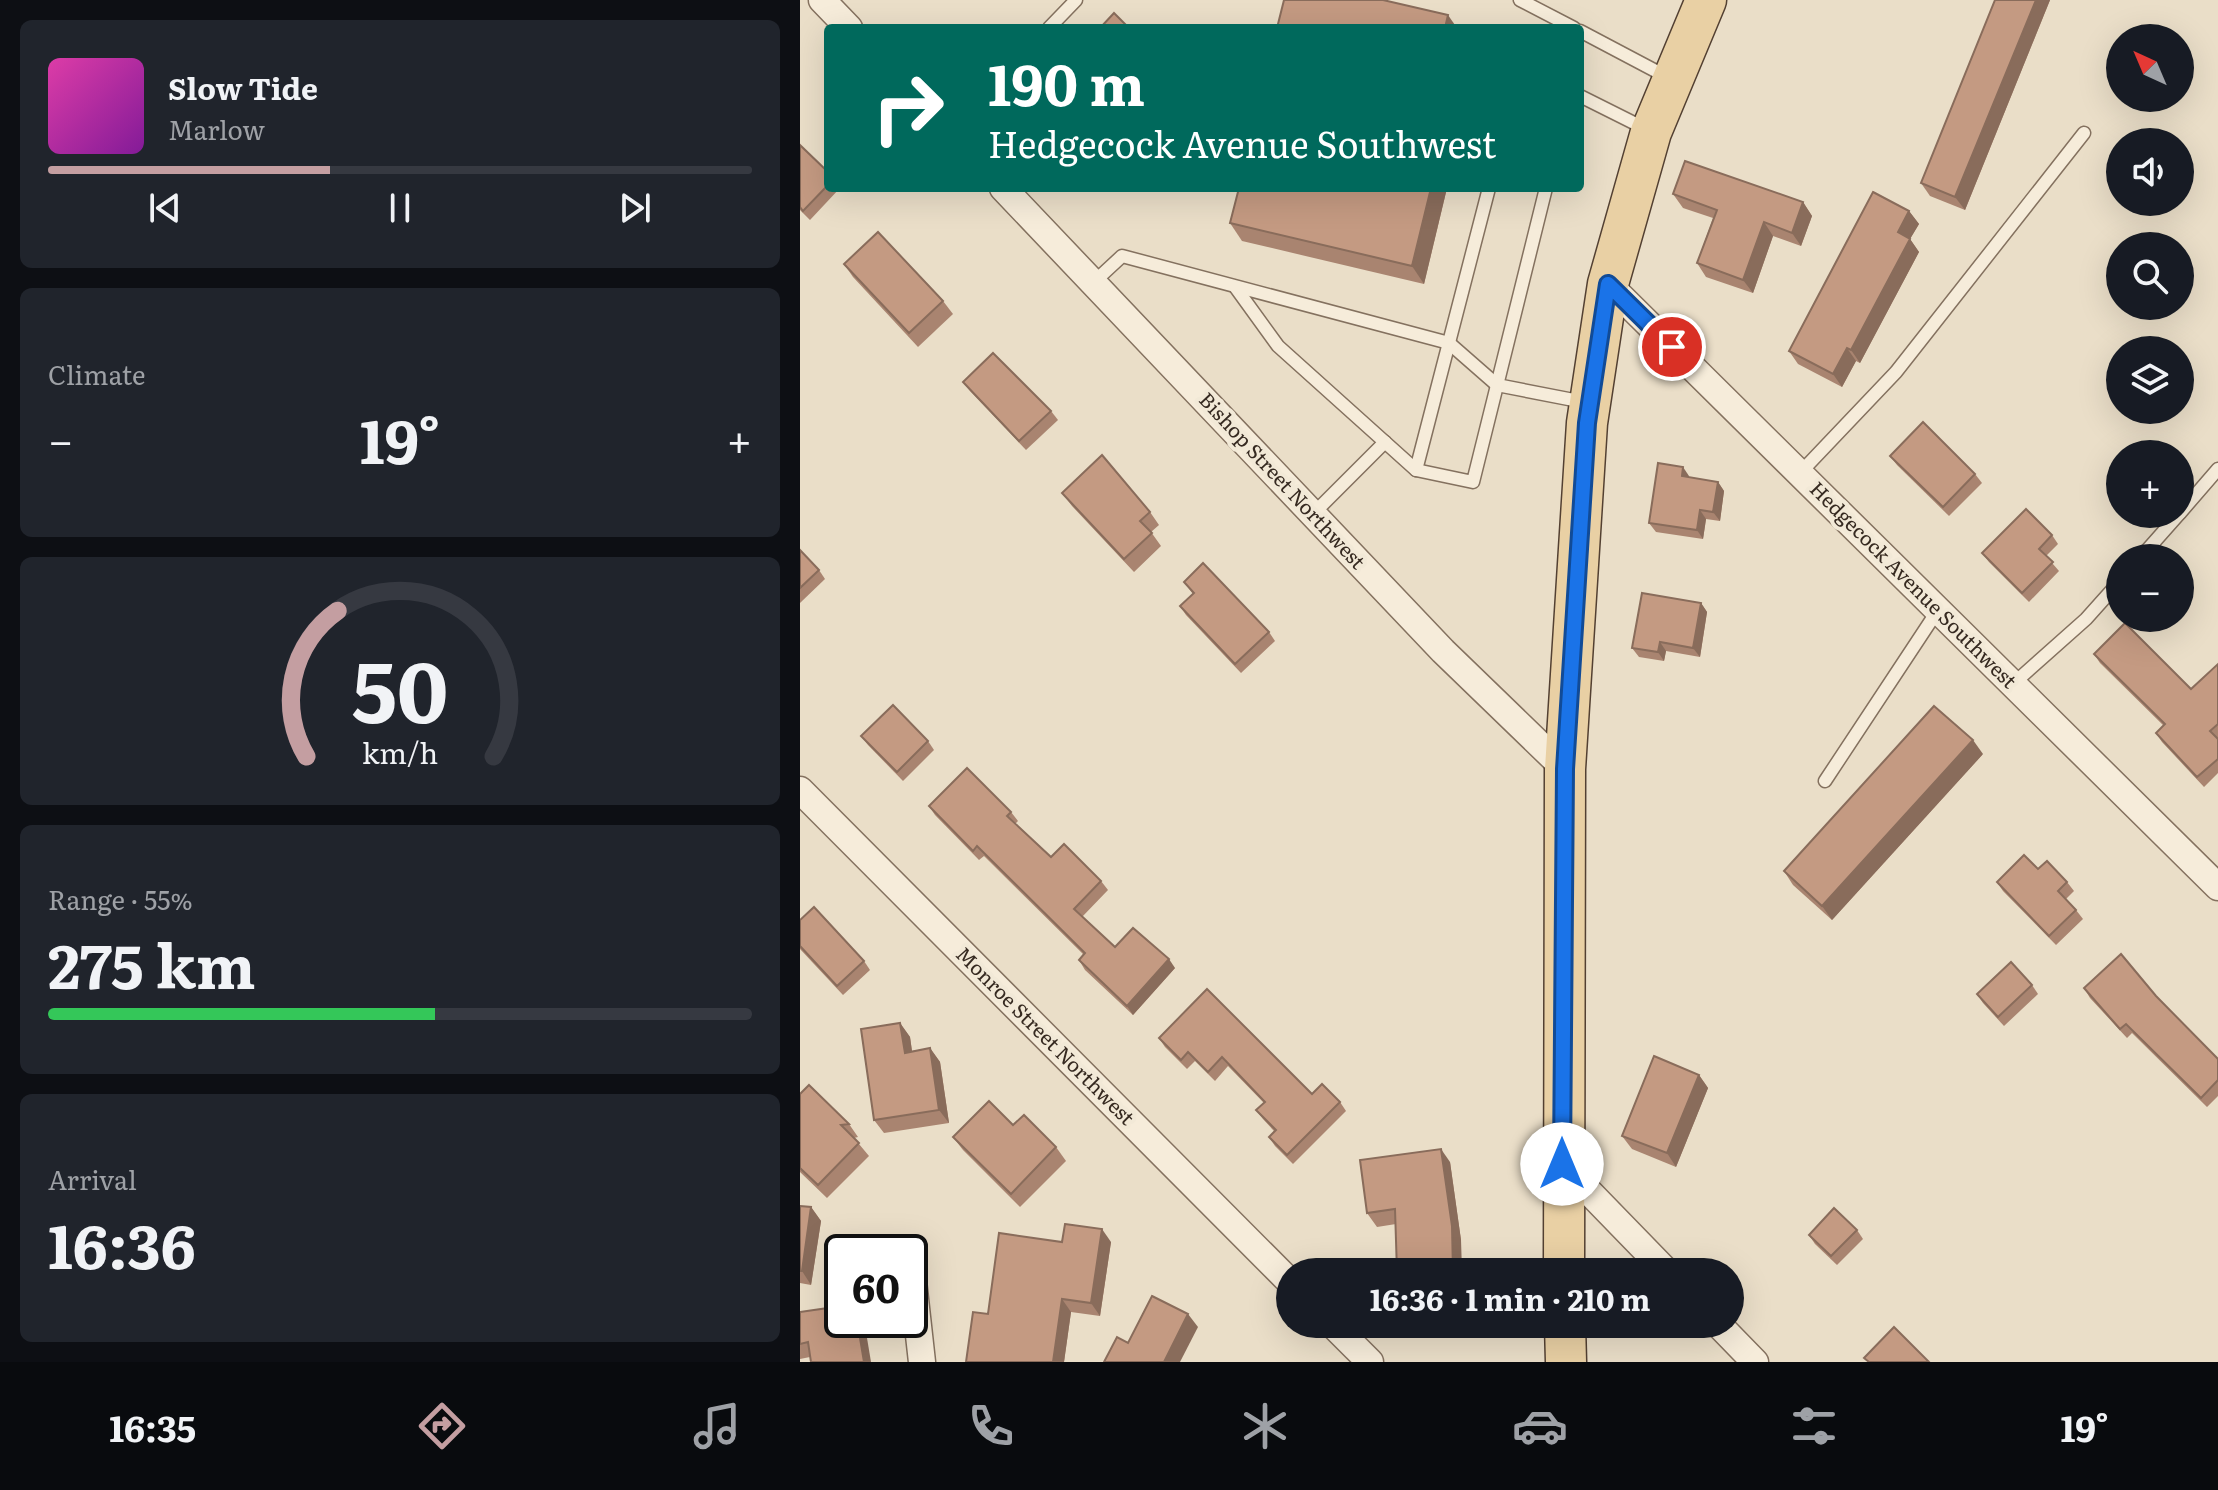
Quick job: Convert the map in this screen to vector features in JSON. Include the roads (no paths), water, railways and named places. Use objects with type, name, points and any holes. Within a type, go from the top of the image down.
[{"type":"main road","points":[[1564,1258],[1565,769],[1590,403],[1608,284],[1651,132],[1706,0]]},
{"type":"main road","points":[[1565,1338],[1566,1362]]},
{"type":"street","points":[[822,0],[845,24]]},
{"type":"street","name":"Bishop Street Northwest","points":[[1007,192],[1443,651],[1565,769]]},
{"type":"street","name":"Hedgecock Avenue Southwest","points":[[1608,284],[2218,887]]},
{"type":"street","name":"Monroe Street Northwest","points":[[800,790],[1276,1268]]},
{"type":"street","points":[[1562,1164],[1653,1258]]},
{"type":"street","points":[[919,1338],[922,1362]]},
{"type":"street","points":[[1346,1338],[1370,1362]]},
{"type":"street","points":[[1732,1338],[1755,1362]]},
{"type":"lane","points":[[1053,24],[1076,0]]},
{"type":"lane","points":[[1520,0],[1566,24]]},
{"type":"lane","points":[[1584,33],[1672,80]]},
{"type":"lane","points":[[1584,98],[1651,132]]},
{"type":"lane","points":[[1800,473],[1896,372],[2084,133]]},
{"type":"lane","points":[[1416,470],[1488,192]]},
{"type":"lane","points":[[1236,288],[1278,346],[1416,470],[1473,482],[1545,192]]},
{"type":"lane","points":[[1094,282],[1122,256],[1449,343],[1497,385],[1590,403]]},
{"type":"lane","points":[[1313,514],[1385,442]]},
{"type":"lane","points":[[2194,496],[2218,469]]},
{"type":"lane","points":[[2152,544],[2166,528]]},
{"type":"lane","points":[[2013,684],[2086,619],[2106,597]]},
{"type":"lane","points":[[1825,781],[1938,610]]}]
